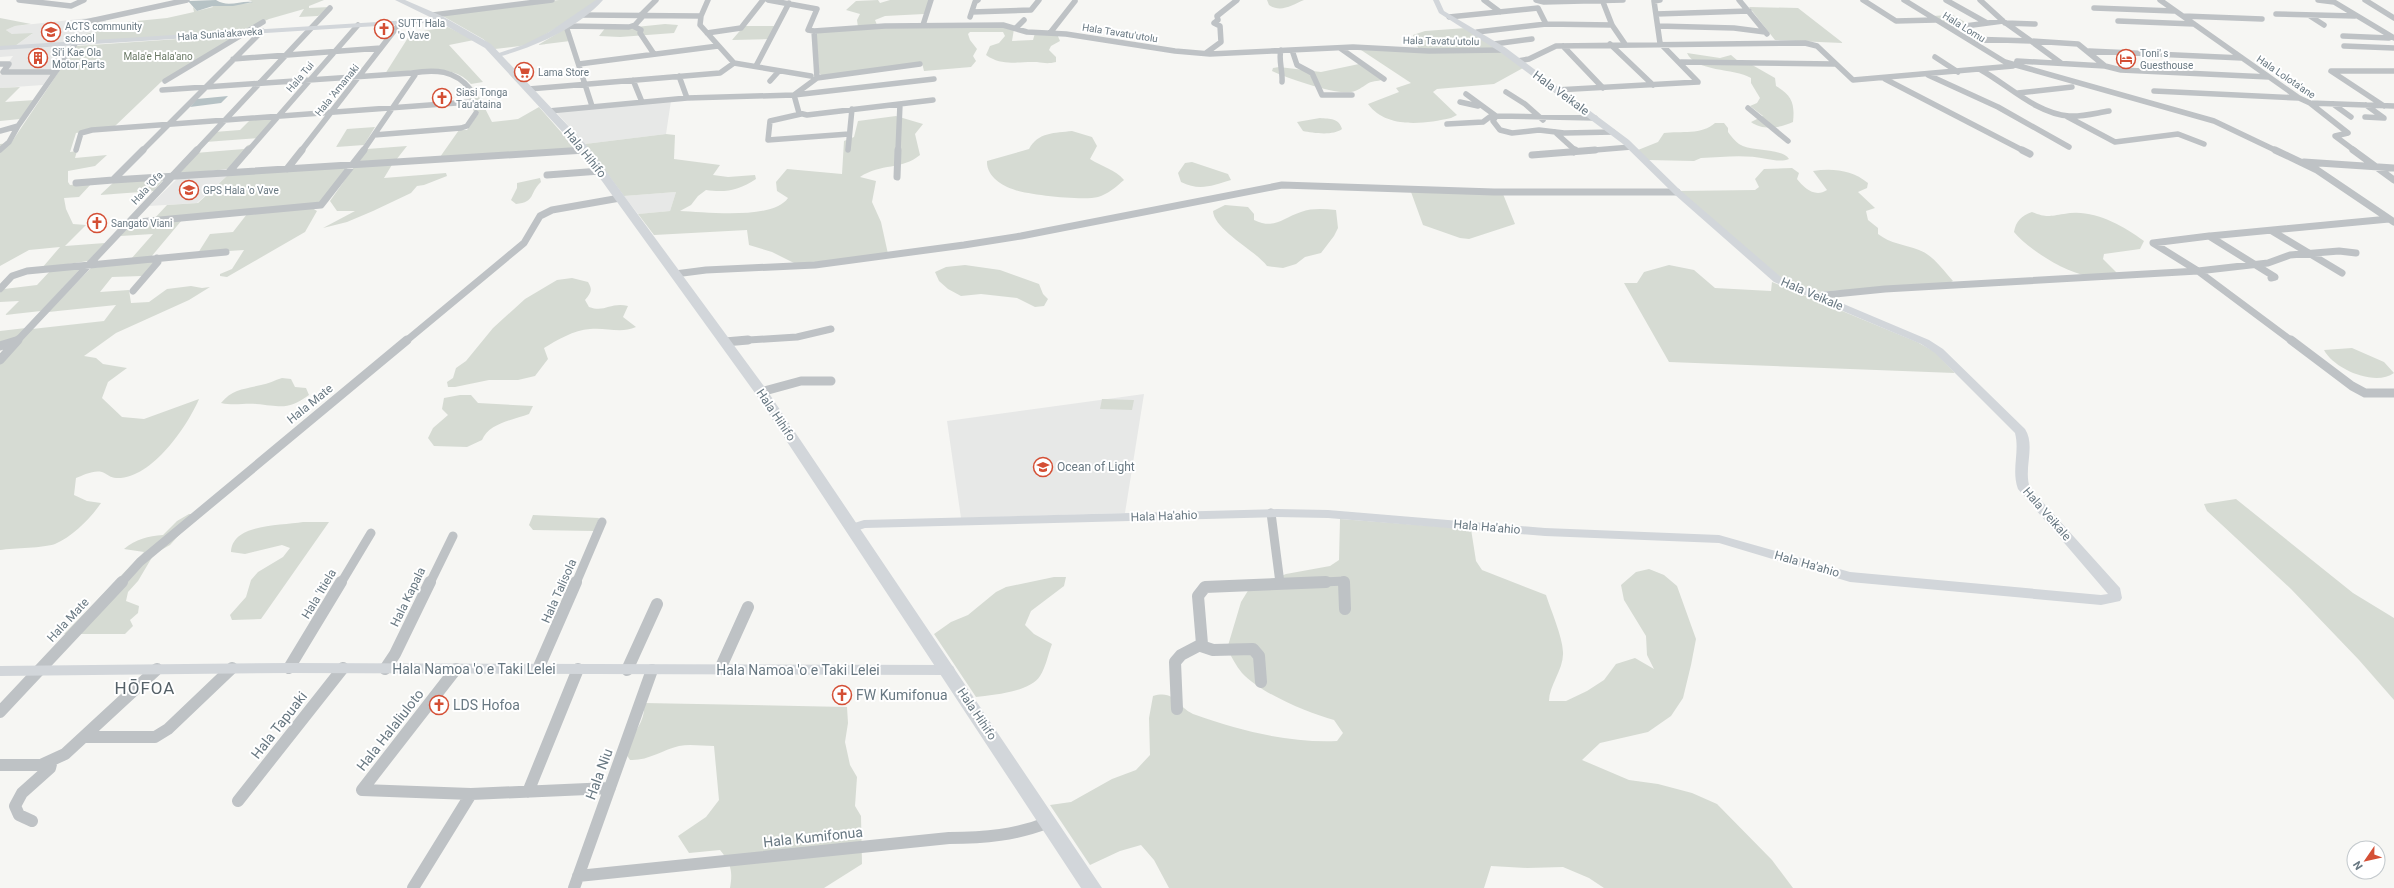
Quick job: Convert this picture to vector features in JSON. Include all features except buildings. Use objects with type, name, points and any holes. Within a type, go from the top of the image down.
[{"type":"main road","name":"Hala Hihifo","points":[[399,0],[436,16],[480,40],[497,55],[585,150],[761,392],[948,670],[1092,888]]},
{"type":"street","points":[[20,0],[74,5],[84,0]]},
{"type":"street","points":[[81,23],[187,0]]},
{"type":"street","points":[[491,0],[505,5]]},
{"type":"street","points":[[436,16],[505,5],[552,0]]},
{"type":"street","points":[[497,55],[525,48],[566,26],[600,0]]},
{"type":"street","points":[[633,26],[656,0]]},
{"type":"street","points":[[708,0],[701,16],[700,26],[734,63],[815,76],[920,64]]},
{"type":"street","points":[[707,33],[740,28],[763,0]]},
{"type":"street","points":[[768,0],[817,9],[808,30],[814,31],[815,76],[794,96]]},
{"type":"street","points":[[923,24],[931,0]]},
{"type":"street","points":[[968,24],[975,2],[978,0]]},
{"type":"street","points":[[972,12],[1031,10],[1039,0]]},
{"type":"street","points":[[1206,53],[1221,42],[1220,26],[1214,23],[1218,20],[1217,16],[1237,0]]},
{"type":"street","name":"Hala Veikale","points":[[1436,0],[1441,12],[1477,32],[1499,47],[1613,132],[1631,147],[1677,192],[1778,280],[1925,342],[1939,351],[2014,423],[2021,432],[2024,441],[2019,479],[2024,489],[2115,591],[2115,598]]},
{"type":"street","points":[[1484,0],[1500,12]]},
{"type":"street","points":[[1546,24],[1536,1],[1603,2],[1623,0]]},
{"type":"street","points":[[1556,90],[1698,82],[1681,62],[1660,43],[1654,1],[1660,0]]},
{"type":"street","points":[[1740,0],[1774,43]]},
{"type":"street","points":[[1863,0],[1896,21],[1935,20]]},
{"type":"street","name":"Hala Lomu","points":[[1904,0],[2005,62],[2199,115],[2301,162]]},
{"type":"street","points":[[1946,0],[1988,23]]},
{"type":"street","points":[[1980,0],[2004,22],[2061,64]]},
{"type":"street","name":"Hala Lolota'ane","points":[[2160,0],[2299,98],[2310,103],[2348,133],[2335,136],[2374,166]]},
{"type":"street","points":[[2318,0],[2334,2],[2392,38]]},
{"type":"street","points":[[2365,0],[2394,18]]},
{"type":"street","points":[[1050,33],[1074,1]]},
{"type":"street","points":[[1603,2],[1612,25],[1625,44]]},
{"type":"street","points":[[756,66],[789,3]]},
{"type":"street","name":"Hala 'Ofa","points":[[0,360],[91,264],[308,28],[330,8]]},
{"type":"street","points":[[1449,17],[1538,8]]},
{"type":"street","points":[[2094,8],[2175,11]]},
{"type":"street","points":[[1656,14],[1749,11]]},
{"type":"street","points":[[2276,14],[2357,16]]},
{"type":"street","points":[[582,15],[701,16]]},
{"type":"street","points":[[2308,15],[2324,25]]},
{"type":"street","name":"Hala Sunia'akaveka","points":[[0,48],[401,22],[436,16]]},
{"type":"street","points":[[2183,16],[2262,19]]},
{"type":"street","points":[[1016,28],[1020,26],[1024,20]]},
{"type":"street","points":[[2118,21],[2194,24]]},
{"type":"street","points":[[165,81],[243,32],[264,22]]},
{"type":"street","name":"Hala 'Amanaki","points":[[287,169],[401,22]]},
{"type":"street","points":[[1950,28],[2004,22],[2035,24]]},
{"type":"street","name":"Hala Tavatu'utolu","points":[[814,31],[923,24],[1007,25],[1027,32],[1050,33],[1206,53],[1340,48],[1429,51],[1499,47],[1532,39]]},
{"type":"street","points":[[1477,32],[1546,24],[1612,25]]},
{"type":"street","name":"Hala Tui","points":[[230,172],[308,80],[358,25]]},
{"type":"street","points":[[566,26],[633,26],[641,30],[640,33],[654,54]]},
{"type":"street","points":[[566,26],[592,106]]},
{"type":"street","points":[[1658,26],[1734,28],[1764,32]]},
{"type":"street","points":[[113,180],[203,88],[262,31]]},
{"type":"street","points":[[2343,36],[2392,38]]},
{"type":"street","points":[[1966,39],[2078,44],[2089,51],[2105,66]]},
{"type":"street","points":[[1518,61],[1529,59],[1551,47],[1563,46],[1660,43],[1774,43],[1812,44],[1853,80],[1981,70],[2016,65]]},
{"type":"street","points":[[0,150],[9,142],[18,126],[75,44]]},
{"type":"street","points":[[1610,44],[1653,85]]},
{"type":"street","points":[[579,64],[718,46]]},
{"type":"street","points":[[1563,46],[1603,88]]},
{"type":"street","points":[[2344,46],[2394,48]]},
{"type":"street","points":[[233,59],[381,48]]},
{"type":"street","points":[[1340,48],[1384,79]]},
{"type":"street","points":[[1281,50],[1279,55],[1283,69],[1282,82]]},
{"type":"street","points":[[1292,50],[1297,65],[1312,73],[1322,95],[1352,95]]},
{"type":"street","points":[[2089,51],[2242,58]]},
{"type":"street","points":[[1935,57],[1958,72]]},
{"type":"street","points":[[1681,62],[1834,64]]},
{"type":"street","points":[[2005,62],[2105,66],[2121,70],[2270,77]]},
{"type":"street","points":[[529,89],[720,73],[734,63]]},
{"type":"street","points":[[0,64],[9,64],[3,72],[55,72]]},
{"type":"street","points":[[1981,70],[2000,79],[2018,93],[2115,142],[2178,134],[2204,144]]},
{"type":"street","points":[[2384,106],[2331,70],[2394,71]]},
{"type":"street","points":[[162,90],[438,71],[453,73],[462,79],[470,90]]},
{"type":"street","points":[[770,81],[780,71]]},
{"type":"street","points":[[319,213],[415,75],[412,73]]},
{"type":"street","points":[[1926,74],[1998,107],[2070,147]]},
{"type":"street","points":[[679,76],[687,98]]},
{"type":"street","points":[[1884,78],[2030,154]]},
{"type":"street","points":[[549,111],[687,98],[794,96],[934,79]]},
{"type":"street","points":[[633,80],[642,102]]},
{"type":"street","points":[[2018,93],[2072,87]]},
{"type":"street","points":[[2154,91],[2299,98]]},
{"type":"street","points":[[1506,92],[1541,118],[1576,151],[1574,152]]},
{"type":"street","points":[[1466,94],[1498,117]]},
{"type":"street","points":[[794,96],[801,114]]},
{"type":"street","points":[[849,134],[821,138],[768,140],[768,123],[770,121],[801,114],[807,115],[933,100]]},
{"type":"street","points":[[76,150],[78,139],[85,132],[167,124],[470,102]]},
{"type":"street","points":[[1460,102],[1472,103],[1485,109]]},
{"type":"street","points":[[2310,103],[2394,106]]},
{"type":"street","points":[[897,176],[900,148],[898,130],[900,104]]},
{"type":"street","points":[[2333,104],[2351,117]]},
{"type":"street","points":[[2365,117],[2384,118],[2366,105]]},
{"type":"street","points":[[1748,108],[1788,141]]},
{"type":"street","points":[[848,150],[852,109]]},
{"type":"street","points":[[2066,116],[2109,111]]},
{"type":"street","points":[[374,135],[461,128],[467,126],[476,113]]},
{"type":"street","points":[[1447,124],[1483,122],[1491,116],[1595,118]]},
{"type":"street","points":[[1498,117],[1493,121],[1500,130],[1512,133],[1539,130],[1556,132],[1613,132]]},
{"type":"street","points":[[0,131],[18,126]]},
{"type":"street","points":[[1763,128],[1776,131]]},
{"type":"street","points":[[1532,155],[1631,147]]},
{"type":"street","points":[[76,183],[354,164],[563,154],[585,150]]},
{"type":"street","points":[[2301,162],[2394,168]]},
{"type":"street","points":[[2301,162],[2379,210],[2392,220]]},
{"type":"street","points":[[2374,166],[2394,180]]},
{"type":"street","points":[[547,175],[600,171]]},
{"type":"street","points":[[675,274],[706,270],[815,265],[958,246],[1021,236],[1282,185],[1304,184],[1494,192],[1677,192]]},
{"type":"street","name":"Hala Mate","points":[[0,712],[140,562],[524,243],[540,216],[552,210],[620,198]]},
{"type":"street","points":[[128,223],[315,206],[326,202]]},
{"type":"street","points":[[2379,210],[2394,212]]},
{"type":"street","points":[[2392,220],[2153,242],[2198,271],[2352,386],[2365,393],[2394,393]]},
{"type":"street","points":[[2272,230],[2310,255],[2342,273]]},
{"type":"street","points":[[2209,236],[2275,277],[2271,278]]},
{"type":"street","points":[[1815,296],[1885,289],[2198,271],[2268,263],[2290,255],[2310,255],[2339,251],[2356,253]]},
{"type":"street","points":[[0,289],[19,273],[91,264],[226,252]]},
{"type":"street","points":[[133,291],[158,262],[157,258]]},
{"type":"street","points":[[725,342],[797,337],[831,329]]},
{"type":"street","points":[[0,346],[19,339]]},
{"type":"street","points":[[761,392],[801,381],[831,381]]},
{"type":"street","points":[[1271,513],[1280,583]]},
{"type":"street","name":"Hala Ha'ahio","points":[[853,528],[864,524],[1271,513],[1328,514],[1545,532],[1719,539],[1831,572],[1874,580],[2101,600],[2115,598]]},
{"type":"street","name":"Hala Talisola","points":[[538,669],[602,522]]},
{"type":"street","name":"Hala 'Itiela","points":[[289,668],[371,533]]},
{"type":"street","name":"Hala Kapala","points":[[385,669],[395,654],[453,536]]},
{"type":"street","points":[[1201,646],[1202,637],[1198,596],[1205,587],[1344,581],[1346,592],[1345,609]]},
{"type":"street","points":[[627,670],[657,604]]},
{"type":"street","points":[[720,669],[748,607]]},
{"type":"street","points":[[1177,709],[1175,662],[1183,653],[1201,646],[1213,650],[1253,649],[1258,656],[1261,682]]},
{"type":"street","points":[[85,737],[155,737],[168,730],[232,668]]},
{"type":"street","name":"Hala Namoa 'o e Taki Lelei","points":[[0,671],[232,668],[948,670]]},
{"type":"street","name":"Hala Tapuaki","points":[[238,801],[343,668]]},
{"type":"street","points":[[32,821],[19,815],[15,806],[22,793],[50,768],[51,764],[85,737],[157,669]]},
{"type":"street","name":"Hala Halaliuloto","points":[[456,669],[362,790],[470,794]]},
{"type":"street","points":[[528,792],[578,669]]},
{"type":"street","name":"Hala Niu","points":[[576,882],[652,670]]},
{"type":"street","points":[[0,765],[36,767],[51,764]]},
{"type":"street","points":[[413,888],[470,794],[610,788]]},
{"type":"street","name":"Hala Kumifonua","points":[[576,882],[949,838],[974,838],[1030,831],[1049,822]]},
{"type":"shaded area","points":[[216,0],[230,4],[253,2],[233,6],[213,6],[197,11],[188,1]]},
{"type":"shaded area","name":"ACTS community school","points":[[107,16],[104,28],[72,38],[68,43],[15,46],[32,34],[12,34],[6,30],[15,26]]},
{"type":"shaded area","points":[[70,46],[43,85],[0,88],[0,75],[13,56],[0,57],[0,49]]},
{"type":"shaded area","points":[[228,96],[221,103],[190,107],[197,99]]},
{"type":"shaded area","points":[[671,101],[666,134],[585,144],[556,112]]},
{"type":"shaded area","name":"GPS Hala 'o Vave","points":[[229,174],[197,203],[149,206],[179,177]]},
{"type":"shaded area","points":[[676,192],[670,211],[638,214],[624,196]]},
{"type":"shaded area","name":"Ocean of Light","points":[[1144,394],[1125,513],[961,518],[947,421]]},
{"type":"green space","points":[[248,0],[324,0],[309,6],[309,8],[330,7],[318,16],[299,17],[304,9],[269,19],[243,31],[68,43],[72,38],[127,22],[167,18],[194,12],[193,7],[197,11],[213,7],[212,6],[250,3],[252,1]]},
{"type":"green space","points":[[559,0],[597,0],[579,14],[528,45],[495,49],[483,39],[441,15]]},
{"type":"green space","points":[[878,0],[880,3],[890,0],[930,0],[924,14],[885,16],[875,20],[877,25],[858,27],[857,20],[860,14],[846,10],[856,1]]},
{"type":"green space","points":[[1267,0],[1304,0],[1291,6],[1278,8],[1269,5]]},
{"type":"green space","points":[[1749,7],[1798,8],[1843,43],[1775,40]]},
{"type":"green space","points":[[1953,15],[1970,25],[1950,28],[1931,16]]},
{"type":"green space","points":[[0,18],[31,24],[15,26],[6,30],[12,34],[33,33],[15,46],[0,47]]},
{"type":"green space","points":[[665,24],[678,25],[674,33],[620,37],[599,36],[606,27],[636,27]]},
{"type":"green space","points":[[744,26],[776,26],[770,39],[732,40]]},
{"type":"green space","points":[[886,26],[1003,26],[1014,29],[1012,41],[1033,40],[1035,33],[1057,34],[1060,41],[1051,46],[1049,50],[1056,57],[1056,62],[1010,63],[992,59],[986,55],[990,46],[999,43],[1005,36],[1003,32],[970,32],[968,34],[970,40],[977,49],[973,56],[976,61],[971,67],[924,71],[922,63],[822,76],[819,73],[816,33]]},
{"type":"green space","points":[[448,27],[474,40],[449,45],[483,82],[471,84],[453,72],[442,70],[419,70],[385,74],[411,33]]},
{"type":"green space","points":[[1466,28],[1495,48],[1419,50],[1413,35],[1425,31]]},
{"type":"green space","points":[[563,30],[566,30],[570,41],[538,45]]},
{"type":"green space","name":"Mala'e Hala'ano","points":[[237,35],[161,82],[114,127],[76,133],[70,152],[77,151],[75,158],[107,155],[95,166],[68,171],[68,182],[70,185],[92,183],[79,197],[64,198],[66,209],[73,224],[86,225],[65,246],[105,243],[88,261],[42,268],[60,247],[29,250],[0,266],[0,144],[11,143],[76,46]]},
{"type":"green space","points":[[1358,48],[1502,52],[1523,68],[1494,84],[1437,89],[1433,92],[1457,115],[1451,118],[1429,122],[1406,123],[1385,118],[1368,104],[1399,92],[1396,88],[1411,83]]},
{"type":"green space","points":[[1687,53],[1720,58],[1731,55],[1738,61],[1747,62],[1775,78],[1776,86],[1786,93],[1793,105],[1793,122],[1783,126],[1766,128],[1751,122],[1763,116],[1750,106],[1757,103],[1760,98],[1751,83],[1751,78],[1698,64],[1691,59]]},
{"type":"green space","points":[[1359,64],[1382,80],[1370,82],[1358,90],[1344,92],[1323,89],[1288,78],[1272,71],[1273,68],[1279,67],[1321,72]]},
{"type":"green space","points":[[20,87],[5,102],[35,100],[20,119],[0,121],[0,88]]},
{"type":"green space","points":[[475,89],[492,122],[518,119],[539,107],[576,149],[440,157],[459,130],[467,130],[479,113],[474,112],[467,91]]},
{"type":"green space","points":[[896,116],[923,124],[915,134],[920,155],[906,163],[876,170],[860,177],[876,181],[872,202],[881,222],[888,254],[796,264],[772,252],[749,245],[747,230],[654,235],[638,214],[670,211],[676,192],[624,196],[585,144],[666,134],[675,135],[674,159],[720,165],[713,175],[728,177],[755,175],[756,179],[744,186],[732,190],[706,190],[698,196],[691,205],[680,211],[722,213],[754,212],[780,205],[788,198],[777,191],[776,182],[787,169],[842,174],[844,141],[854,137],[858,121]]},
{"type":"green space","points":[[275,118],[258,138],[205,142],[214,132],[240,130],[251,119]]},
{"type":"green space","points":[[1320,118],[1336,121],[1341,125],[1342,129],[1334,133],[1307,132],[1303,131],[1297,122]]},
{"type":"green space","points":[[1715,123],[1724,123],[1728,128],[1728,132],[1739,144],[1751,148],[1780,153],[1789,159],[1778,160],[1734,156],[1701,158],[1694,161],[1648,160],[1638,150],[1658,142],[1664,133],[1698,131],[1710,127]]},
{"type":"green space","points":[[375,127],[364,145],[336,147],[347,129]]},
{"type":"green space","points":[[1072,131],[1092,137],[1097,146],[1090,159],[1112,171],[1124,180],[1102,196],[1091,198],[1069,198],[1022,192],[1000,183],[989,171],[987,161],[1029,149],[1037,139],[1042,136]]},
{"type":"green space","points":[[257,144],[236,168],[182,174],[180,172],[195,153],[244,149],[248,145]]},
{"type":"green space","points":[[407,146],[396,160],[359,162],[367,149]]},
{"type":"green space","points":[[1192,162],[1228,174],[1231,180],[1206,187],[1188,185],[1181,182],[1178,173],[1185,163]]},
{"type":"green space","points":[[393,163],[384,178],[446,173],[447,176],[424,185],[417,186],[411,193],[347,222],[323,228],[355,211],[337,211],[330,201],[354,167]]},
{"type":"green space","points":[[349,166],[322,203],[153,220],[167,205],[198,203],[229,174]]},
{"type":"green space","points":[[1792,168],[1799,173],[1797,179],[1806,189],[1818,193],[1827,190],[1813,171],[1842,171],[1855,175],[1868,183],[1867,188],[1858,192],[1875,208],[1866,211],[1868,220],[1878,228],[1878,234],[1893,242],[1929,255],[1953,281],[1947,284],[1813,292],[1780,277],[1678,191],[1755,190],[1759,187],[1755,179],[1764,169]]},
{"type":"green space","points":[[540,178],[541,182],[530,199],[516,204],[511,200],[517,188],[517,183]]},
{"type":"green space","points":[[164,179],[154,191],[100,195],[115,181]]},
{"type":"green space","points":[[1411,192],[1503,194],[1515,224],[1469,239],[1460,238],[1423,225]]},
{"type":"green space","points":[[1225,205],[1248,207],[1254,214],[1254,220],[1268,224],[1278,222],[1294,214],[1309,210],[1336,210],[1338,228],[1321,253],[1305,257],[1296,264],[1283,268],[1267,266],[1254,253],[1227,233],[1215,218],[1213,211]]},
{"type":"green space","points":[[312,208],[317,211],[305,232],[227,277],[220,276],[220,274],[232,269],[244,250],[198,253],[210,234],[233,232],[247,214]]},
{"type":"green space","points":[[2032,212],[2048,216],[2085,213],[2106,219],[2126,229],[2144,241],[2140,249],[2104,254],[2103,259],[2119,275],[2094,277],[2084,275],[2073,272],[2051,261],[2030,247],[2014,232],[2020,219]]},
{"type":"green space","points":[[182,220],[151,257],[131,259],[153,234],[120,236],[131,225]]},
{"type":"green space","points":[[152,261],[154,263],[142,276],[112,277],[100,292],[129,290],[131,303],[149,302],[167,289],[191,286],[202,288],[210,287],[189,300],[116,333],[84,356],[96,358],[103,364],[127,368],[108,382],[102,398],[122,417],[144,419],[199,399],[193,411],[177,437],[166,450],[142,470],[129,476],[116,478],[102,472],[95,472],[76,478],[74,495],[87,501],[101,503],[92,515],[75,532],[55,544],[0,550],[0,363],[32,329],[104,321],[116,305],[48,312],[91,268]]},
{"type":"green space","points":[[965,265],[1000,270],[1039,284],[1043,294],[1048,299],[1044,306],[1035,307],[1017,298],[981,294],[961,296],[948,289],[939,281],[935,272],[946,267]]},
{"type":"green space","points":[[1669,265],[1694,270],[1715,288],[1771,291],[1772,282],[1917,342],[1935,352],[1955,373],[1669,362],[1624,283],[1637,283],[1644,272]]},
{"type":"green space","points":[[83,266],[41,311],[5,315],[19,301],[0,302],[0,293],[4,289],[37,285],[51,270]]},
{"type":"green space","points":[[572,278],[588,282],[591,291],[585,300],[589,307],[599,309],[617,305],[628,306],[623,317],[636,327],[624,330],[590,329],[578,331],[566,336],[544,348],[548,359],[535,376],[518,380],[489,380],[448,387],[447,382],[453,378],[456,368],[466,361],[493,328],[525,299],[557,280]]},
{"type":"green space","points":[[26,328],[16,339],[0,345],[0,331]]},
{"type":"green space","points":[[2352,348],[2384,362],[2394,373],[2386,377],[2376,378],[2356,374],[2336,364],[2324,350]]},
{"type":"green space","points":[[282,378],[291,379],[295,387],[306,388],[309,395],[295,403],[284,406],[221,403],[225,398],[234,392],[266,384]]},
{"type":"green space","points":[[460,395],[471,395],[478,403],[533,406],[529,414],[496,426],[485,434],[482,440],[467,447],[434,446],[428,438],[433,428],[448,415],[442,409],[444,398]]},
{"type":"green space","points":[[1102,399],[1134,400],[1132,410],[1100,409]]},
{"type":"green space","points":[[2236,499],[2353,593],[2394,618],[2394,700],[2359,660],[2291,589],[2207,511],[2204,504]]},
{"type":"green space","points":[[189,514],[198,514],[170,545],[154,554],[138,581],[128,592],[126,601],[139,606],[138,613],[130,620],[133,626],[125,634],[64,634],[144,552],[124,549],[142,539],[163,535],[177,521]]},
{"type":"green space","points":[[533,515],[599,518],[594,531],[533,530],[529,525]]},
{"type":"green space","points":[[1340,519],[1471,529],[1476,561],[1482,570],[1546,595],[1558,631],[1563,652],[1561,665],[1551,689],[1549,701],[1566,701],[1587,691],[1604,680],[1616,664],[1635,658],[1654,669],[1647,655],[1646,636],[1624,600],[1621,585],[1636,572],[1649,569],[1664,575],[1677,586],[1696,639],[1683,698],[1671,716],[1648,732],[1600,743],[1582,760],[1629,780],[1658,784],[1692,793],[1717,804],[1772,860],[1793,888],[1604,888],[1589,878],[1563,867],[1527,868],[1491,866],[1484,888],[1169,888],[1154,860],[1141,845],[1120,851],[1090,865],[1050,805],[1071,802],[1112,779],[1136,770],[1150,755],[1149,718],[1153,696],[1167,695],[1172,697],[1185,709],[1196,715],[1265,735],[1301,740],[1337,741],[1343,733],[1334,720],[1311,713],[1260,688],[1242,673],[1227,649],[1241,602],[1249,589],[1286,574],[1330,566],[1339,560]]},
{"type":"green space","points":[[303,522],[329,522],[261,619],[232,620],[230,615],[246,597],[251,580],[258,572],[283,557],[290,548],[282,545],[245,554],[231,552],[233,543],[248,531],[271,526]]},
{"type":"green space","points":[[1054,577],[1066,577],[1064,586],[1031,611],[1025,625],[1034,634],[1052,644],[1040,676],[1028,686],[1011,692],[976,697],[934,634],[951,622],[968,615],[996,592],[1006,587]]},
{"type":"green space","points":[[644,703],[847,707],[848,723],[845,742],[850,765],[857,777],[855,806],[861,816],[862,864],[824,888],[730,888],[731,872],[729,863],[720,850],[689,853],[678,836],[706,817],[719,800],[714,746],[679,746],[643,759],[630,760],[626,754],[630,740],[640,724],[644,711]]},
{"type":"place","name":"SUTT Hala 'o Vave","points":[[384,29]]},
{"type":"place","name":"ACTS community school","points":[[51,32]]},
{"type":"place","name":"Si'i Kae Ola Motor Parts","points":[[38,58]]},
{"type":"place","name":"Toni' s Guesthouse","points":[[2126,59]]},
{"type":"place","name":"Lama Store","points":[[524,72]]},
{"type":"place","name":"Siasi Tonga Tau'ataina","points":[[442,98]]},
{"type":"place","name":"GPS Hala 'o Vave","points":[[189,190]]},
{"type":"place","name":"Sangato Viani","points":[[97,223]]},
{"type":"place","name":"Ocean of Light","points":[[1043,467]]},
{"type":"place","name":"FW Kumifonua","points":[[842,695]]},
{"type":"place","name":"LDS Hofoa","points":[[439,705]]},
{"type":"district","name":"HŌFOA","points":[[145,688]]}]
